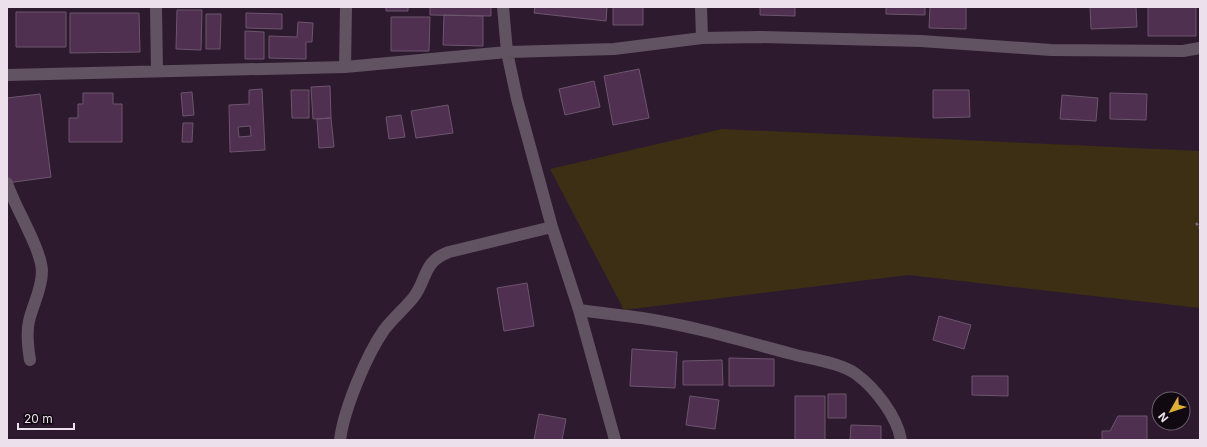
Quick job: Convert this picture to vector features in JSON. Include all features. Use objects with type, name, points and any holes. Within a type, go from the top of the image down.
[{"type":"street","points":[[156,7],[157,71]]},
{"type":"street","points":[[345,68],[346,7]]},
{"type":"street","points":[[503,7],[507,52],[517,99],[552,228],[579,310],[614,440]]},
{"type":"street","points":[[701,7],[702,38]]},
{"type":"street","points":[[7,75],[345,68],[507,52],[614,49],[702,38],[759,37],[921,41],[1051,50],[1183,51],[1200,48]]},
{"type":"street","points":[[7,184],[37,252],[41,266],[39,288],[28,322],[27,345],[30,360]]},
{"type":"street","points":[[340,440],[343,421],[369,355],[385,329],[414,297],[431,263],[440,255],[449,252],[552,228]]},
{"type":"street","points":[[579,310],[643,318],[697,329],[817,361],[855,373],[870,385],[890,414],[900,433],[901,440]]},
{"type":"path","points":[[1196,224],[1200,228]]},
{"type":"shaded area","points":[[722,129],[1200,151],[1200,308],[908,275],[624,310],[550,169]]},
{"type":"building","points":[[386,7],[408,7],[408,11],[386,11]]},
{"type":"building","points":[[430,7],[491,7],[491,16],[430,15]]},
{"type":"building","points":[[535,7],[607,7],[606,21],[534,13]]},
{"type":"building","points":[[613,7],[643,7],[643,25],[613,25]]},
{"type":"building","points":[[760,7],[795,7],[795,16],[760,15]]},
{"type":"building","points":[[886,7],[925,7],[925,15],[886,14]]},
{"type":"building","points":[[930,7],[966,7],[966,29],[929,28]]},
{"type":"building","points":[[1090,7],[1136,7],[1137,27],[1091,29]]},
{"type":"building","points":[[1148,7],[1196,7],[1196,36],[1148,36]]},
{"type":"building","points":[[177,10],[202,10],[201,50],[176,49]]},
{"type":"building","points":[[16,12],[66,12],[66,47],[16,47]]},
{"type":"building","points":[[70,13],[139,13],[140,52],[70,53]]},
{"type":"building","points":[[246,13],[282,14],[282,29],[246,28]]},
{"type":"building","points":[[206,14],[221,14],[220,49],[206,49]]},
{"type":"building","points":[[444,15],[483,16],[483,46],[443,45]]},
{"type":"building","points":[[391,17],[430,17],[429,51],[391,51]]},
{"type":"building","points":[[298,22],[313,23],[312,42],[306,42],[306,59],[269,58],[269,36],[297,37]]},
{"type":"building","points":[[245,31],[264,32],[264,59],[245,59]]},
{"type":"building","points":[[639,69],[649,118],[613,125],[604,76]]},
{"type":"building","points":[[594,81],[600,107],[565,115],[559,89]]},
{"type":"building","points":[[330,86],[331,118],[313,119],[311,87]]},
{"type":"building","points":[[262,89],[265,150],[230,152],[229,105],[249,104],[249,90]],"holes":[[[250,126],[251,136],[239,137],[238,127]]]},
{"type":"building","points":[[291,90],[309,90],[309,118],[292,118]]},
{"type":"building","points":[[933,90],[969,90],[970,117],[933,118]]},
{"type":"building","points":[[192,92],[194,115],[183,116],[181,93]]},
{"type":"building","points":[[83,93],[113,93],[113,104],[122,104],[122,142],[69,142],[69,118],[78,118],[78,104],[83,104]]},
{"type":"building","points":[[1110,93],[1147,94],[1146,120],[1110,119]]},
{"type":"building","points":[[40,94],[51,177],[7,183],[7,98]]},
{"type":"building","points":[[1062,95],[1098,98],[1096,121],[1060,119]]},
{"type":"building","points":[[448,105],[453,133],[416,138],[411,111]]},
{"type":"building","points":[[401,115],[405,137],[389,139],[386,117]]},
{"type":"building","points":[[331,118],[334,147],[319,148],[317,119]]},
{"type":"building","points":[[183,123],[193,123],[192,142],[182,142]]},
{"type":"building","points":[[527,283],[534,326],[504,331],[497,288]]},
{"type":"building","points":[[939,316],[971,325],[964,349],[933,340]]},
{"type":"building","points":[[632,349],[677,352],[675,388],[630,386]]},
{"type":"building","points":[[729,358],[774,359],[774,386],[729,386]]},
{"type":"building","points":[[722,360],[723,385],[683,385],[683,361]]},
{"type":"building","points":[[972,376],[1008,376],[1008,396],[972,395]]},
{"type":"building","points":[[828,394],[846,394],[846,418],[828,418]]},
{"type":"building","points":[[690,396],[719,400],[715,429],[686,425]]},
{"type":"building","points":[[795,396],[825,396],[825,440],[795,440]]},
{"type":"building","points":[[539,414],[566,419],[562,440],[534,440]]},
{"type":"building","points":[[1118,416],[1147,416],[1147,440],[1102,440],[1102,431],[1110,431]]},
{"type":"building","points":[[851,425],[881,426],[881,440],[850,440]]}]
